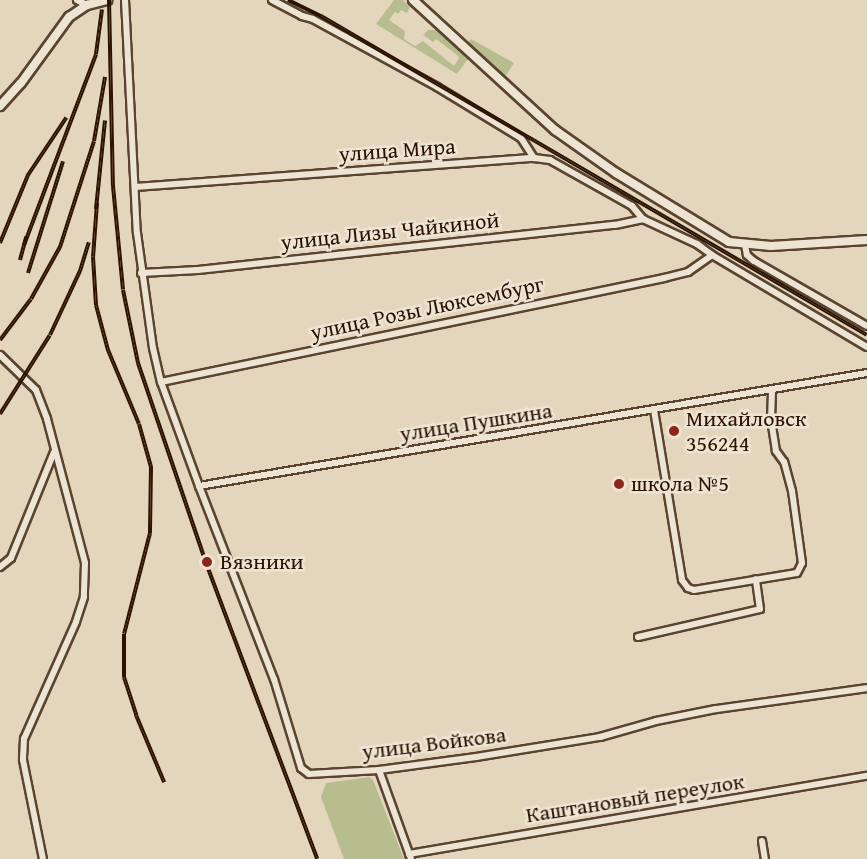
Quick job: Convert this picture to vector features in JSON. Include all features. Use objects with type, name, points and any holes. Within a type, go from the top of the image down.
[{"type":"main road","points":[[0,106],[21,83],[60,27],[78,9],[107,0]]},
{"type":"main road","points":[[413,0],[555,130],[616,172],[729,242],[745,245],[867,240]]},
{"type":"street","points":[[77,0],[87,5]]},
{"type":"street","points":[[124,0],[141,273],[161,382],[199,486]]},
{"type":"street","points":[[272,0],[302,16],[313,19],[436,87],[521,138],[534,158]]},
{"type":"street","name":"улица Мира","points":[[135,187],[534,158],[550,160],[622,200],[632,206],[643,219]]},
{"type":"street","points":[[643,219],[697,244],[867,347]]},
{"type":"street","name":"улица Лизы Чайкиной","points":[[141,273],[198,270],[643,219]]},
{"type":"street","points":[[745,245],[747,255],[754,261],[867,326]]},
{"type":"street","name":"улица Розы Люксембург","points":[[161,382],[664,279],[688,272],[712,255]]},
{"type":"street","points":[[0,355],[36,390],[47,419],[85,563],[84,597],[76,622],[24,739],[23,760],[43,859]]},
{"type":"street","name":"улица Пушкина","points":[[199,486],[867,373]]},
{"type":"street","points":[[654,410],[685,584],[694,590],[797,573],[802,563],[792,491],[784,462],[776,451],[771,420],[772,390]]},
{"type":"street","points":[[0,567],[11,558],[54,451]]},
{"type":"street","name":"улица Войкова","points":[[199,486],[274,679],[301,768],[309,774],[379,770],[600,737],[656,721],[716,709],[867,688]]},
{"type":"street","points":[[638,637],[760,609],[756,579]]},
{"type":"street","points":[[379,770],[410,857]]},
{"type":"street","name":"Каштановый переулок","points":[[410,857],[867,776]]},
{"type":"street","points":[[762,841],[765,859]]},
{"type":"green space","points":[[394,0],[403,0],[410,7],[407,13],[401,10],[398,14],[395,12],[389,20],[405,31],[404,39],[415,46],[423,41],[454,66],[459,58],[457,55],[436,39],[433,42],[423,35],[428,30],[440,30],[468,59],[457,74],[376,24]]},
{"type":"green space","points":[[471,39],[514,63],[506,75],[501,75],[468,43]]},
{"type":"green space","points":[[369,777],[373,780],[404,859],[344,859],[321,797],[326,783]]},
{"type":"railway","points":[[109,0],[113,186],[123,290],[138,363],[206,563],[317,859]]},
{"type":"railway","points":[[288,0],[321,16],[867,335]]},
{"type":"railway","points":[[24,245],[96,54],[102,9]]},
{"type":"railway","points":[[0,340],[31,299],[60,247],[94,141],[105,77]]},
{"type":"railway","points":[[0,243],[28,175],[66,118]]},
{"type":"railway","points":[[96,209],[105,120]]},
{"type":"railway","points":[[28,273],[63,161]]},
{"type":"railway","points":[[97,203],[93,257],[96,305],[108,350],[139,424],[151,467],[150,533],[124,634],[124,677],[136,715],[164,782]]},
{"type":"railway","points":[[20,260],[26,237]]},
{"type":"railway","points":[[0,414],[50,335],[80,271],[89,242]]},
{"type":"place","name":"Михайловск 356244","points":[[674,431]]},
{"type":"place","name":"школа №5","points":[[619,484]]},
{"type":"place","name":"Вязники","points":[[207,562]]}]
